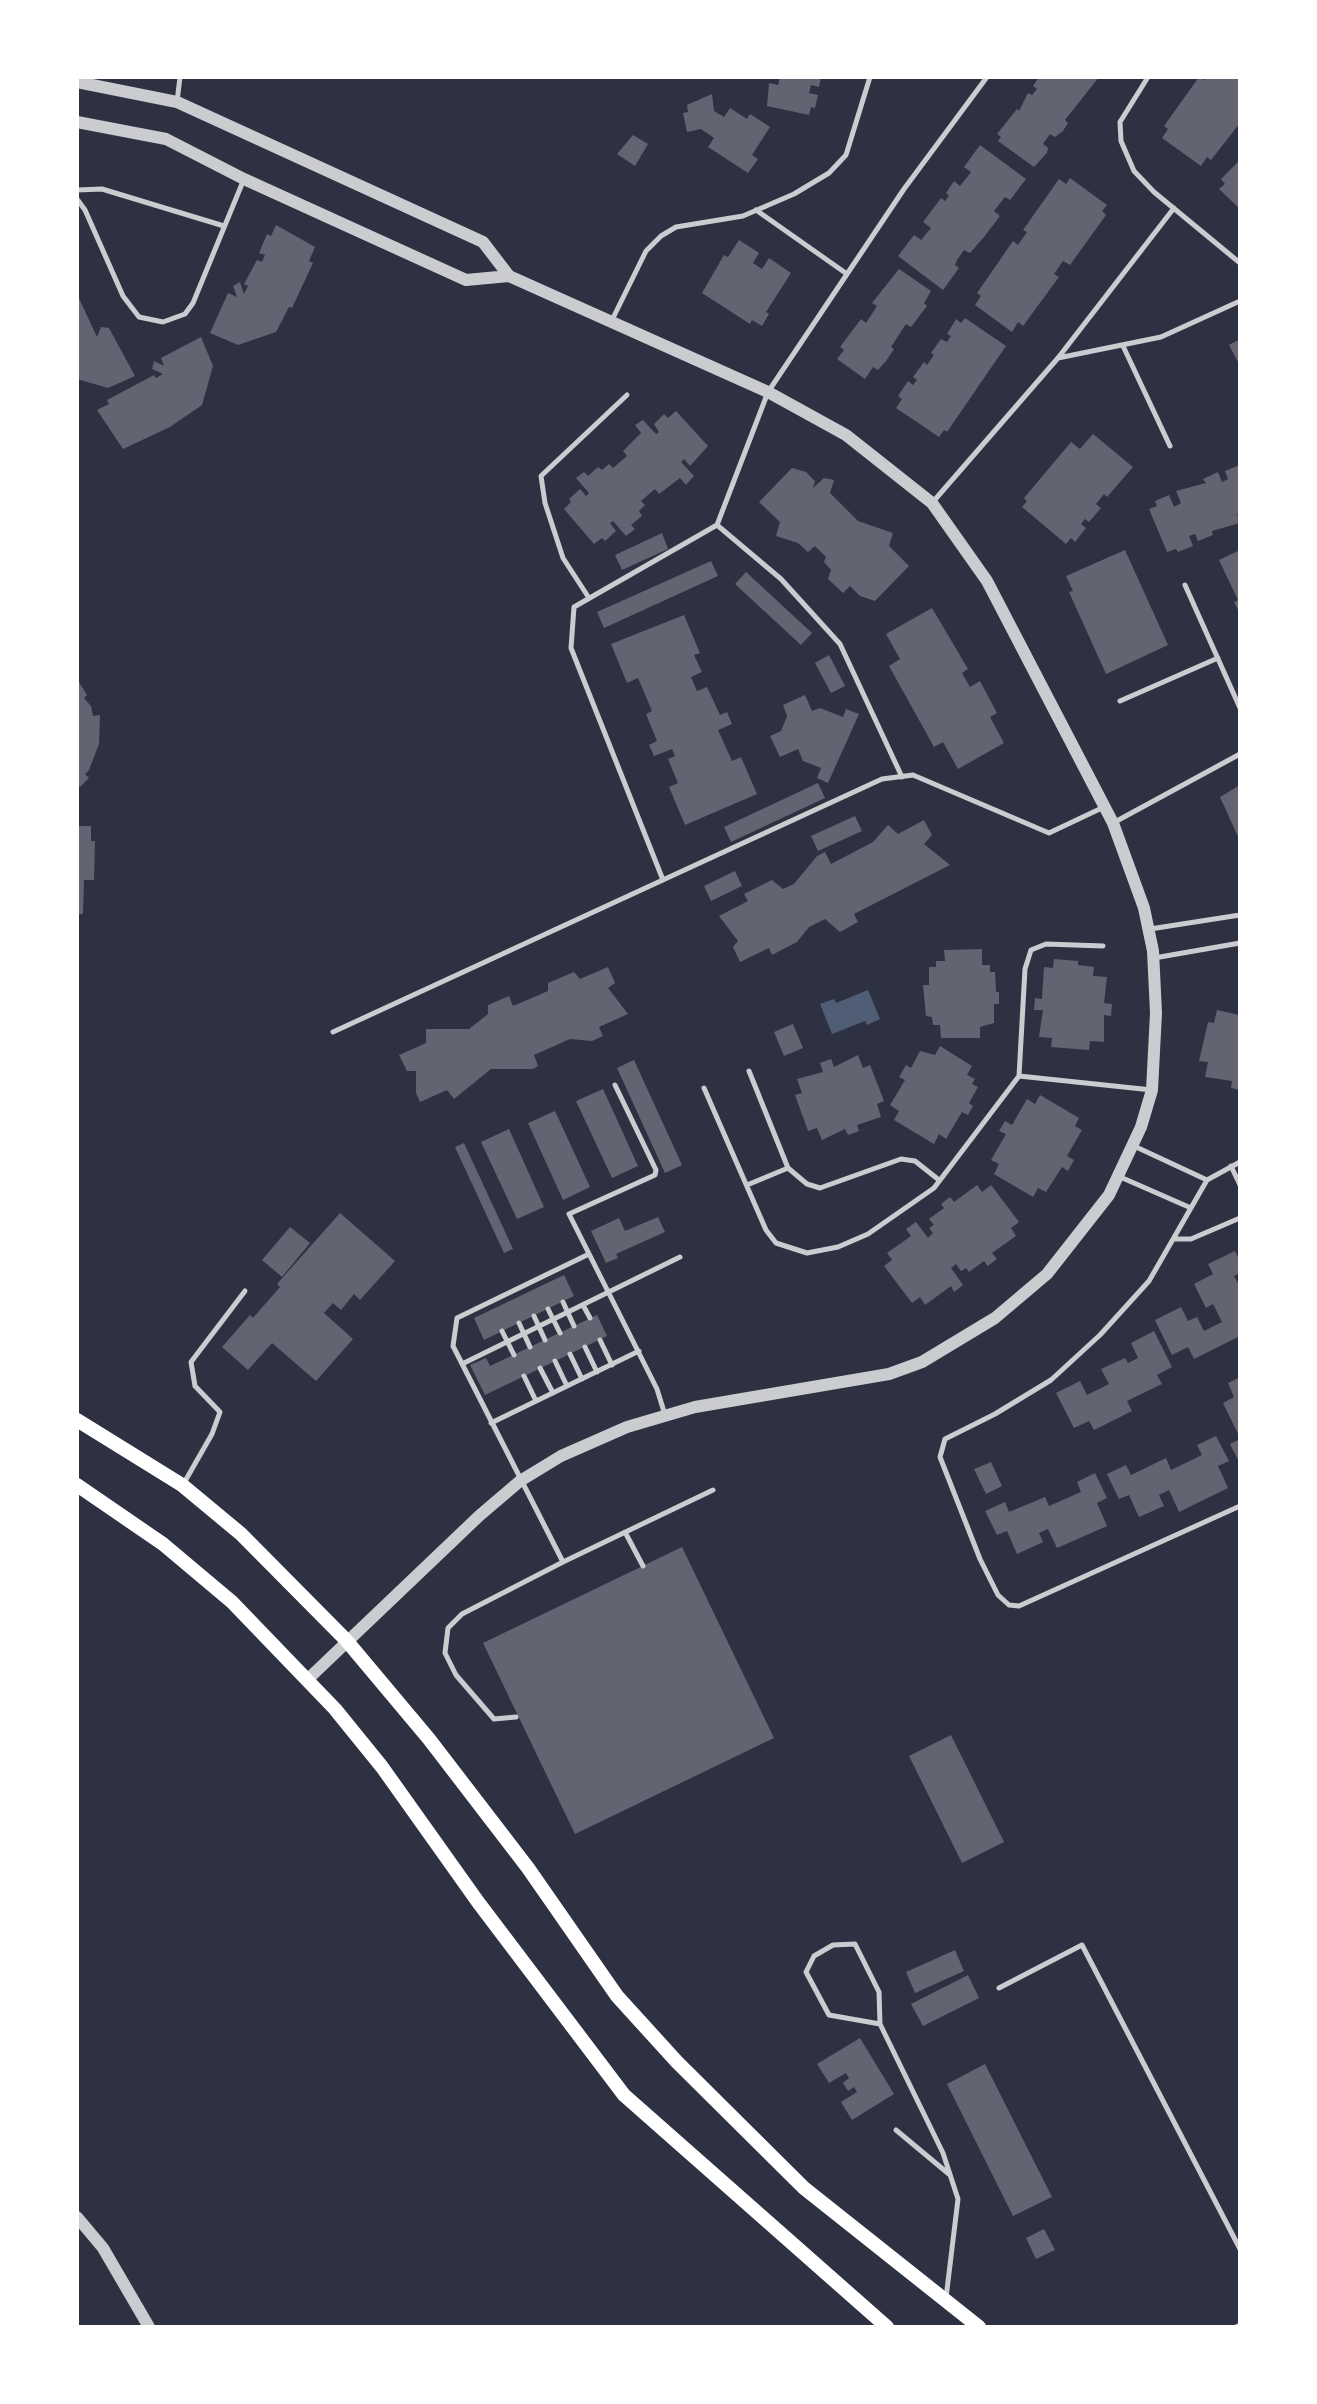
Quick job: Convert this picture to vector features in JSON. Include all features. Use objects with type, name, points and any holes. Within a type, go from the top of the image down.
[{"type":"main road","points":[[77,1420],[182,1485],[242,1534],[346,1640],[429,1739],[528,1868],[617,1996],[660,2043],[804,2188],[979,2327]]},
{"type":"main road","points":[[77,1485],[163,1544],[232,1602],[307,1681],[382,1767],[478,1902],[624,2095],[887,2327]]},
{"type":"street","points":[[77,82],[177,102],[483,242],[509,276]]},
{"type":"street","points":[[77,122],[166,139],[243,179],[466,280],[509,276],[768,392],[846,435],[932,503],[987,581],[1113,823],[1149,929],[1154,958],[1156,1013],[1152,1090],[1132,1145],[1109,1195],[1047,1274],[995,1318],[922,1362],[889,1374],[695,1407],[627,1427],[561,1456],[520,1481],[346,1640],[307,1681]]},
{"type":"street","points":[[77,2217],[103,2248],[149,2327]]},
{"type":"lane","points":[[177,102],[180,77]]},
{"type":"lane","points":[[611,320],[646,251],[661,236],[676,227],[743,216],[794,194],[829,173],[846,155],[870,77]]},
{"type":"lane","points":[[663,880],[571,648],[574,607],[717,525],[768,392],[904,189],[988,77]]},
{"type":"lane","points":[[1148,77],[1120,122],[1121,141],[1134,171],[1240,262]]},
{"type":"lane","points":[[77,200],[85,210],[123,296],[139,317],[152,322],[163,322],[185,314],[193,303],[243,179]]},
{"type":"lane","points":[[77,190],[102,189],[224,226]]},
{"type":"lane","points":[[932,503],[1058,358],[1174,208]]},
{"type":"lane","points":[[756,210],[847,274]]},
{"type":"lane","points":[[1058,358],[1161,337],[1240,301]]},
{"type":"lane","points":[[1123,346],[1170,446]]},
{"type":"lane","points":[[589,598],[564,558],[545,503],[541,476],[627,395]]},
{"type":"lane","points":[[717,525],[781,579],[840,644],[902,777]]},
{"type":"lane","points":[[1185,585],[1240,708]]},
{"type":"lane","points":[[1120,701],[1218,658]]},
{"type":"lane","points":[[1113,823],[1240,754]]},
{"type":"lane","points":[[333,1032],[882,779],[913,775],[1049,833],[1104,807]]},
{"type":"lane","points":[[1149,929],[1240,915]]},
{"type":"lane","points":[[1154,958],[1240,943]]},
{"type":"lane","points":[[704,1088],[766,1230],[776,1243],[807,1253],[838,1247],[868,1234],[933,1188],[1019,1076],[1025,969],[1031,950],[1046,944],[1102,947]]},
{"type":"lane","points":[[749,1071],[788,1168],[807,1184],[820,1188],[901,1159],[915,1161],[939,1180]]},
{"type":"lane","points":[[1019,1076],[1152,1090]]},
{"type":"lane","points":[[615,1085],[656,1170],[655,1175],[569,1214],[587,1255],[610,1292],[657,1389],[665,1416]]},
{"type":"lane","points":[[1132,1145],[1207,1180]]},
{"type":"lane","points":[[1240,1162],[1207,1180],[1149,1281],[1100,1335],[1051,1380],[995,1414],[945,1439],[940,1457],[980,1559],[998,1595],[1009,1605],[1019,1606],[1240,1506]]},
{"type":"lane","points":[[1231,1166],[1240,1185]]},
{"type":"lane","points":[[747,1185],[788,1168]]},
{"type":"lane","points":[[1118,1176],[1191,1208]]},
{"type":"lane","points":[[1174,1238],[1191,1239],[1240,1217]]},
{"type":"lane","points":[[563,1562],[453,1346],[457,1318],[587,1255]]},
{"type":"lane","points":[[462,1364],[680,1257]]},
{"type":"lane","points":[[549,1273],[552,1280]]},
{"type":"lane","points":[[535,1280],[538,1287]]},
{"type":"lane","points":[[520,1287],[523,1294]]},
{"type":"lane","points":[[182,1485],[212,1434],[220,1412],[195,1386],[191,1362],[245,1291]]},
{"type":"lane","points":[[505,1294],[508,1301]]},
{"type":"lane","points":[[488,1302],[492,1309]]},
{"type":"lane","points":[[563,1302],[575,1326]]},
{"type":"lane","points":[[583,1305],[590,1318]]},
{"type":"lane","points":[[548,1309],[560,1332]]},
{"type":"lane","points":[[534,1316],[545,1340]]},
{"type":"lane","points":[[519,1323],[530,1347]]},
{"type":"lane","points":[[502,1331],[514,1355]]},
{"type":"lane","points":[[600,1340],[612,1365]]},
{"type":"lane","points":[[585,1347],[597,1372]]},
{"type":"lane","points":[[491,1423],[639,1352]]},
{"type":"lane","points":[[570,1354],[582,1379]]},
{"type":"lane","points":[[555,1361],[567,1386]]},
{"type":"lane","points":[[540,1368],[552,1393]]},
{"type":"lane","points":[[524,1376],[536,1401]]},
{"type":"lane","points":[[516,1717],[494,1719],[456,1675],[445,1653],[447,1628],[462,1614],[713,1490]]},
{"type":"lane","points":[[625,1532],[643,1566]]},
{"type":"lane","points":[[880,2024],[829,2015],[806,1972],[814,1956],[833,1945],[855,1944],[879,1992],[880,2024],[943,2153],[958,2199],[946,2301]]},
{"type":"lane","points":[[999,1987],[1082,1945],[1240,2249]]},
{"type":"lane","points":[[896,2130],[950,2175]]},
{"type":"water","points":[[868,990],[880,1019],[867,1025],[865,1021],[832,1034],[820,1004],[834,999],[836,1003]]},
{"type":"building","points":[[780,77],[821,77],[819,87],[811,85],[809,93],[818,95],[815,108],[811,107],[809,115],[767,106],[769,83],[778,85]]},
{"type":"building","points":[[1039,77],[1099,77],[1065,120],[1068,123],[1063,131],[1055,137],[1050,134],[1043,144],[1048,148],[1047,153],[1034,167],[998,141],[1001,137],[997,134],[1017,109],[1019,111],[1028,93],[1032,95],[1037,89],[1033,86]]},
{"type":"building","points":[[1199,77],[1205,80],[1207,77],[1240,77],[1240,123],[1211,160],[1207,157],[1201,166],[1162,138],[1168,129],[1164,126]]},
{"type":"building","points":[[712,94],[714,111],[724,117],[730,108],[747,119],[750,114],[770,127],[752,155],[758,159],[748,173],[708,147],[714,138],[701,129],[687,132],[683,113],[688,112],[687,105]]},
{"type":"building","points":[[633,135],[648,144],[635,166],[617,154]]},
{"type":"building","points":[[980,145],[1026,179],[1010,200],[1005,197],[994,211],[1000,216],[984,237],[970,253],[964,250],[955,265],[959,268],[943,290],[898,256],[914,235],[921,240],[931,228],[923,222],[941,198],[945,201],[949,196],[946,193],[954,181],[960,186],[971,172],[964,167]]},
{"type":"building","points":[[1240,160],[1240,209],[1219,189],[1225,184],[1221,179]]},
{"type":"building","points":[[1070,178],[1107,205],[1102,211],[1106,215],[1070,265],[1063,261],[1054,274],[1059,277],[1023,326],[1018,322],[1012,332],[975,305],[981,296],[977,293],[1013,241],[1018,245],[1027,232],[1023,230],[1059,179],[1066,184]]},
{"type":"building","points":[[276,225],[315,247],[309,261],[313,263],[292,308],[289,307],[276,332],[238,345],[210,333],[228,293],[237,297],[233,286],[240,282],[244,294],[248,286],[244,284],[257,260],[262,262],[265,255],[259,253],[267,234],[271,236]]},
{"type":"building","points":[[739,240],[759,253],[753,263],[762,269],[769,258],[791,273],[766,312],[769,314],[762,326],[752,320],[750,324],[702,293],[724,255],[728,257]]},
{"type":"building","points":[[899,269],[931,291],[924,303],[927,306],[911,327],[906,324],[891,347],[894,349],[886,361],[878,370],[873,367],[865,379],[837,359],[844,350],[840,347],[861,319],[866,323],[877,306],[872,303]]},
{"type":"building","points":[[77,294],[97,337],[101,327],[109,328],[135,376],[108,388],[77,379]]},
{"type":"building","points":[[965,318],[1006,346],[947,432],[944,430],[939,437],[896,408],[902,399],[898,396],[908,381],[913,385],[917,380],[913,377],[924,362],[927,365],[934,355],[931,353],[941,339],[947,342],[951,336],[947,334],[956,319],[961,323]]},
{"type":"building","points":[[201,337],[213,366],[202,405],[170,427],[123,449],[97,410],[109,404],[107,400],[154,375],[156,378],[163,374],[152,369],[154,361],[164,366],[161,358]]},
{"type":"building","points":[[1240,339],[1240,366],[1229,345]]},
{"type":"building","points":[[676,411],[708,446],[690,466],[684,459],[681,462],[694,476],[686,485],[680,478],[659,494],[655,489],[641,501],[645,505],[639,511],[642,516],[631,525],[635,529],[626,536],[613,521],[610,523],[616,531],[605,541],[602,538],[594,544],[564,509],[571,502],[569,499],[580,489],[586,496],[589,493],[576,478],[584,472],[588,476],[598,467],[602,470],[609,464],[613,468],[627,456],[623,451],[641,433],[635,425],[643,420],[656,434],[659,432],[654,424],[664,414],[668,418]]},
{"type":"building","points":[[1093,434],[1133,467],[1107,497],[1104,494],[1096,504],[1101,508],[1089,522],[1085,519],[1081,524],[1086,528],[1075,542],[1071,538],[1066,544],[1022,507],[1027,501],[1024,498],[1071,442],[1080,449]]},
{"type":"building","points":[[1240,465],[1240,513],[1237,514],[1240,523],[1212,531],[1213,535],[1198,541],[1195,534],[1189,536],[1193,546],[1178,552],[1176,549],[1167,552],[1149,509],[1157,506],[1155,501],[1169,495],[1174,507],[1181,503],[1176,491],[1206,483],[1203,479],[1218,472],[1222,482],[1228,479],[1225,471]]},
{"type":"building","points":[[792,468],[806,472],[815,481],[813,488],[824,478],[834,480],[830,493],[858,521],[893,533],[889,546],[909,566],[875,601],[860,596],[850,586],[843,593],[828,579],[831,570],[824,562],[826,557],[815,546],[808,552],[798,543],[776,536],[780,522],[759,502]]},
{"type":"building","points":[[662,533],[668,549],[622,570],[615,555]]},
{"type":"building","points":[[1125,550],[1168,645],[1106,674],[1069,592],[1073,591],[1066,576]]},
{"type":"building","points":[[1240,550],[1240,614],[1234,602],[1238,600],[1219,560]]},
{"type":"building","points":[[711,561],[718,576],[604,628],[597,612]]},
{"type":"building","points":[[746,572],[812,633],[801,645],[735,584]]},
{"type":"building","points":[[932,608],[968,669],[962,673],[970,687],[980,681],[997,713],[990,717],[1004,743],[958,769],[943,742],[934,747],[889,666],[900,659],[886,634]]},
{"type":"building","points":[[684,615],[700,653],[694,655],[702,672],[691,677],[697,691],[707,687],[720,715],[727,712],[732,724],[718,730],[732,761],[741,757],[757,794],[685,825],[669,787],[678,783],[668,759],[675,756],[672,749],[654,756],[649,745],[657,741],[646,714],[652,711],[638,678],[627,683],[611,644]]},
{"type":"building","points":[[829,655],[845,686],[831,693],[815,663]]},
{"type":"building","points":[[77,679],[87,695],[84,698],[91,706],[93,716],[100,715],[99,744],[85,774],[89,778],[80,787],[77,784]]},
{"type":"building","points":[[805,695],[812,711],[820,708],[843,717],[846,709],[859,714],[828,783],[817,778],[821,768],[803,761],[798,749],[780,757],[770,736],[781,731],[787,716],[783,705]]},
{"type":"building","points":[[818,783],[825,798],[731,842],[724,827]]},
{"type":"building","points":[[1240,785],[1240,841],[1220,797]]},
{"type":"building","points":[[855,816],[862,831],[818,851],[811,836]]},
{"type":"building","points":[[924,820],[932,835],[924,844],[950,865],[854,914],[858,922],[840,932],[825,919],[809,927],[797,942],[772,955],[769,948],[740,962],[733,947],[738,941],[719,916],[748,901],[744,894],[772,880],[783,889],[794,884],[817,856],[825,852],[831,864],[873,842],[888,825],[898,834]]},
{"type":"building","points":[[77,826],[91,826],[91,841],[95,841],[94,880],[84,880],[83,914],[77,914]]},
{"type":"building","points":[[735,871],[742,886],[711,901],[704,886]]},
{"type":"building","points":[[982,949],[982,965],[990,965],[990,972],[995,972],[996,992],[999,992],[999,1004],[994,1004],[994,1023],[980,1027],[980,1038],[941,1038],[940,1025],[933,1025],[932,1017],[926,1016],[923,985],[929,985],[929,967],[936,967],[936,961],[945,961],[944,950]]},
{"type":"building","points":[[1054,959],[1078,961],[1078,965],[1094,967],[1093,976],[1107,977],[1104,1003],[1112,1004],[1111,1016],[1104,1015],[1104,1042],[1090,1041],[1089,1050],[1051,1047],[1052,1038],[1039,1037],[1043,1010],[1034,1010],[1035,998],[1042,999],[1044,967],[1053,968]]},
{"type":"building","points":[[608,967],[615,983],[608,988],[628,1014],[599,1027],[603,1036],[592,1041],[570,1039],[534,1055],[538,1066],[533,1069],[491,1069],[454,1099],[447,1090],[420,1102],[416,1093],[416,1071],[407,1071],[399,1055],[426,1043],[426,1029],[469,1029],[488,1014],[488,1005],[509,996],[513,1006],[548,991],[548,983],[574,972],[580,979]]},
{"type":"building","points":[[1217,1010],[1239,1015],[1240,1090],[1231,1088],[1232,1081],[1205,1077],[1208,1062],[1199,1061],[1208,1022],[1214,1023]]},
{"type":"building","points":[[793,1024],[803,1048],[784,1056],[774,1032]]},
{"type":"building","points":[[940,1046],[972,1066],[967,1075],[975,1079],[972,1084],[978,1087],[969,1103],[973,1106],[968,1115],[962,1112],[946,1139],[939,1134],[934,1144],[894,1120],[899,1111],[890,1105],[905,1080],[899,1077],[906,1065],[911,1068],[920,1051],[935,1055]]},
{"type":"building","points":[[858,1055],[863,1068],[870,1065],[884,1101],[877,1104],[881,1117],[857,1125],[859,1131],[848,1135],[845,1129],[822,1140],[817,1128],[808,1131],[795,1095],[802,1093],[797,1079],[823,1072],[820,1063],[831,1059],[834,1067]]},
{"type":"building","points":[[634,1060],[682,1165],[665,1173],[617,1068]]},
{"type":"building","points":[[603,1089],[638,1166],[612,1178],[576,1101]]},
{"type":"building","points":[[1040,1095],[1079,1118],[1075,1126],[1082,1130],[1067,1156],[1074,1160],[1068,1171],[1062,1167],[1046,1192],[1038,1188],[1033,1197],[994,1174],[999,1164],[991,1160],[1006,1134],[999,1131],[1005,1121],[1012,1125],[1027,1099],[1035,1104]]},
{"type":"building","points":[[555,1111],[590,1187],[563,1200],[528,1123]]},
{"type":"building","points":[[509,1129],[544,1207],[517,1219],[481,1142]]},
{"type":"building","points":[[464,1143],[513,1249],[504,1253],[455,1147]]},
{"type":"building","points":[[977,1185],[982,1192],[991,1185],[1019,1222],[1011,1228],[1016,1236],[992,1253],[997,1259],[988,1266],[984,1261],[969,1272],[966,1268],[961,1271],[956,1264],[951,1268],[963,1285],[954,1292],[951,1286],[925,1305],[920,1297],[912,1303],[884,1266],[892,1260],[887,1253],[911,1236],[906,1229],[916,1222],[928,1238],[933,1233],[929,1228],[934,1225],[929,1219],[944,1208],[941,1204],[950,1197],[954,1202]]},
{"type":"building","points":[[340,1213],[395,1261],[360,1300],[354,1294],[341,1310],[333,1303],[324,1313],[353,1339],[316,1381],[272,1343],[248,1370],[222,1347],[250,1315],[253,1318],[280,1287],[277,1284]]},
{"type":"building","points":[[658,1217],[665,1232],[616,1254],[618,1258],[606,1263],[591,1231],[619,1218],[625,1231]]},
{"type":"building","points":[[290,1227],[310,1243],[282,1277],[262,1260]]},
{"type":"building","points":[[1235,1251],[1240,1261],[1240,1273],[1234,1276],[1240,1287],[1240,1336],[1194,1359],[1188,1347],[1172,1355],[1155,1320],[1181,1307],[1188,1321],[1197,1317],[1204,1331],[1222,1322],[1213,1304],[1206,1308],[1194,1284],[1213,1274],[1208,1264]]},
{"type":"building","points":[[564,1275],[574,1296],[484,1340],[474,1318]]},
{"type":"building","points":[[597,1315],[607,1336],[485,1395],[470,1365],[486,1358],[490,1366]]},
{"type":"building","points":[[1154,1331],[1172,1367],[1157,1375],[1162,1384],[1127,1401],[1132,1411],[1094,1430],[1089,1421],[1074,1428],[1056,1393],[1080,1381],[1087,1395],[1109,1384],[1101,1369],[1125,1358],[1128,1363],[1138,1358],[1131,1343]]},
{"type":"building","points":[[1240,1377],[1240,1438],[1223,1403],[1234,1397],[1228,1383]]},
{"type":"building","points":[[1216,1436],[1229,1461],[1218,1466],[1228,1488],[1179,1512],[1169,1490],[1159,1495],[1164,1506],[1139,1517],[1129,1495],[1119,1499],[1107,1474],[1126,1465],[1131,1475],[1166,1458],[1171,1470],[1202,1455],[1197,1445]]},
{"type":"building","points":[[1240,1439],[1240,1464],[1230,1444]]},
{"type":"building","points":[[991,1462],[1002,1486],[986,1494],[974,1469]]},
{"type":"building","points":[[1095,1473],[1107,1498],[1097,1503],[1107,1526],[1057,1548],[1048,1529],[1039,1533],[1043,1542],[1017,1554],[1007,1531],[997,1535],[985,1511],[1005,1502],[1009,1512],[1045,1497],[1049,1506],[1081,1492],[1077,1482]]},
{"type":"building","points":[[682,1547],[774,1738],[575,1834],[483,1643]]},
{"type":"building","points":[[951,1735],[1004,1842],[962,1863],[909,1756]]},
{"type":"building","points":[[955,1950],[964,1971],[915,1993],[906,1972]]},
{"type":"building","points":[[968,1975],[979,1998],[923,2026],[911,2004]]},
{"type":"building","points":[[860,2038],[894,2094],[852,2120],[841,2102],[857,2092],[854,2087],[848,2091],[843,2083],[849,2078],[846,2073],[829,2083],[817,2064]]},
{"type":"building","points":[[985,2064],[1052,2197],[1013,2216],[947,2084]]},
{"type":"building","points":[[1044,2229],[1055,2250],[1036,2259],[1026,2238]]}]
